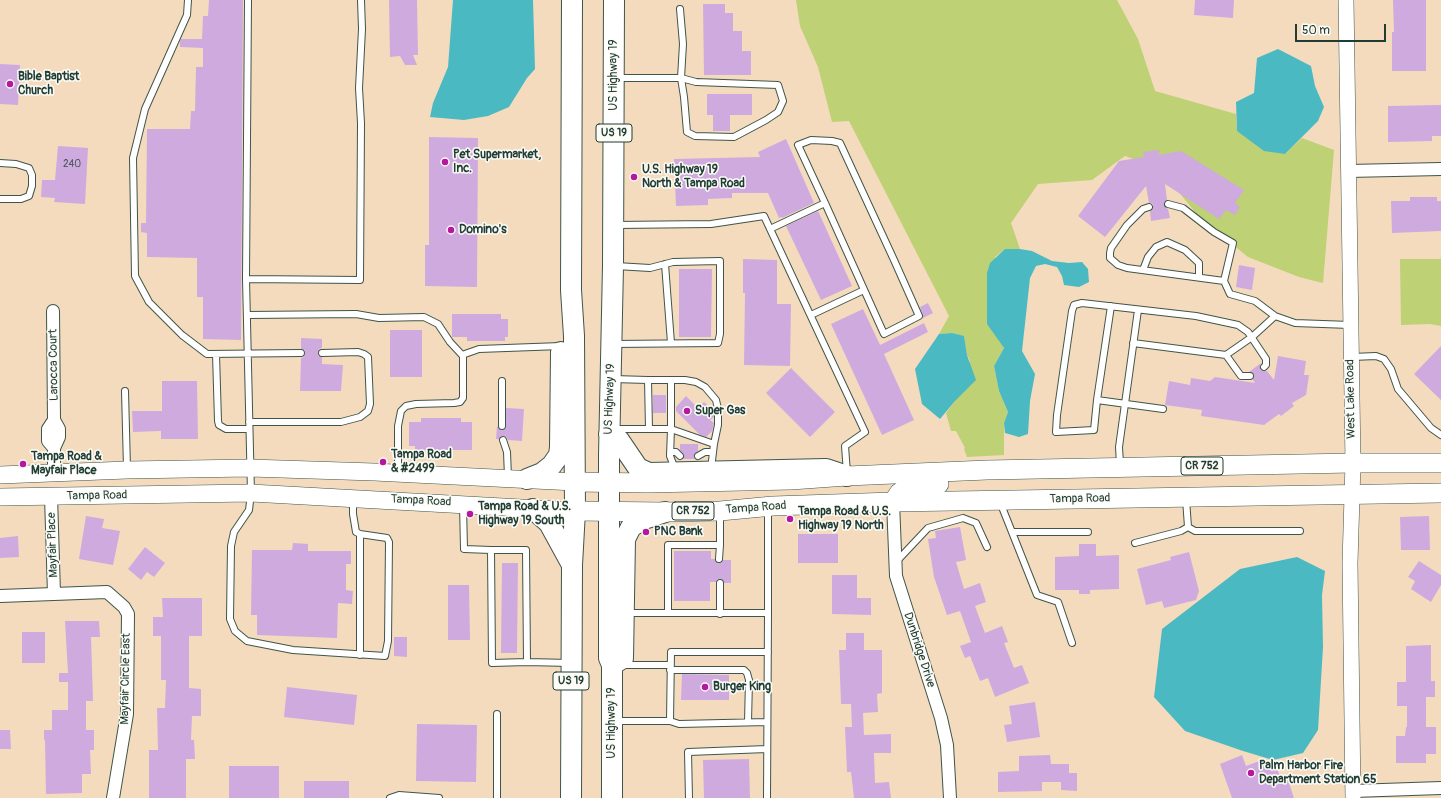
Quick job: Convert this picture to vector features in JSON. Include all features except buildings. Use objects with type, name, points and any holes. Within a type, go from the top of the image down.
[{"type":"highway","name":"US 19","points":[[570,798],[572,564],[574,533],[574,336],[571,290],[572,0]]},
{"type":"highway","name":"US Highway 19","points":[[612,798],[612,665],[609,658],[609,431],[612,380],[614,266],[614,0]]},
{"type":"highway","points":[[517,479],[542,473],[552,465],[559,455],[560,337],[571,290]]},
{"type":"highway","points":[[609,431],[619,440],[638,468],[649,473],[676,456],[711,472],[826,469],[847,476]]},
{"type":"highway","points":[[533,508],[548,523],[572,564]]},
{"type":"highway","points":[[612,665],[623,658],[625,539],[631,527],[644,519],[665,512]]},
{"type":"main road","name":"Tampa Road","points":[[0,475],[127,470],[250,468],[609,483],[791,480],[847,476],[1020,470],[1353,463],[1441,463]]},
{"type":"main road","points":[[52,496],[64,486],[77,481],[118,480],[127,470]]},
{"type":"main road","points":[[893,502],[899,493],[919,485],[975,483],[1020,470]]},
{"type":"main road","name":"Tampa Road","points":[[0,497],[251,493],[574,511],[665,512],[720,511],[768,507],[893,502],[1441,493]]},
{"type":"street","name":"West Lake Road","points":[[1346,0],[1353,463],[1350,563],[1353,794]]},
{"type":"street","points":[[1348,171],[1441,169]]},
{"type":"street","name":"Larocca Court","points":[[53,311],[54,420],[59,429],[59,437],[54,448],[54,473]]},
{"type":"street","name":"Mayfair Place","points":[[52,496],[54,594]]},
{"type":"street","name":"Dunbridge Drive","points":[[893,502],[896,576],[941,718],[947,745],[950,798]]},
{"type":"street","name":"Mayfair Circle East","points":[[54,594],[107,592],[124,607],[128,614],[127,714],[113,798]]},
{"type":"street","points":[[0,596],[54,594]]},
{"type":"street","points":[[1353,794],[1441,788]]},
{"type":"lane","points":[[188,0],[187,15],[145,109],[133,158],[135,276],[149,302],[182,335],[206,354],[301,353]]},
{"type":"lane","points":[[248,0],[246,279],[251,493],[249,510],[234,532],[231,546],[230,619],[235,631],[247,641],[293,650],[384,656],[388,641],[389,542],[387,538],[360,534],[356,532],[353,514],[353,498]]},
{"type":"lane","points":[[246,279],[360,280],[361,123],[359,88],[362,29],[361,0]]},
{"type":"lane","points":[[614,78],[681,78],[696,82],[778,85],[783,101],[778,112],[734,137],[695,136],[686,132],[684,97],[681,78],[683,44],[680,9]]},
{"type":"lane","points":[[811,140],[840,143],[919,316],[884,334],[825,204],[798,145],[811,140]]},
{"type":"lane","points":[[0,163],[16,164],[28,168],[32,175],[32,186],[29,196],[21,199],[0,199]]},
{"type":"lane","points":[[770,229],[825,204]]},
{"type":"lane","points":[[1168,204],[1183,208],[1214,232],[1233,243],[1224,280],[1230,294],[1255,301],[1275,316],[1295,323],[1350,325]]},
{"type":"lane","points":[[1149,207],[1143,209],[1127,224],[1111,248],[1110,258],[1118,265],[1127,268],[1224,280]]},
{"type":"lane","points":[[614,225],[711,224],[764,216],[865,432],[845,446],[847,476]]},
{"type":"lane","points":[[1143,270],[1148,257],[1156,247],[1167,242],[1185,250],[1199,263],[1199,277]]},
{"type":"lane","points":[[612,344],[718,343],[720,334],[720,260],[672,262],[650,268],[614,266]]},
{"type":"lane","points":[[665,264],[671,343]]},
{"type":"lane","points":[[811,315],[864,290]]},
{"type":"lane","points":[[1111,306],[1094,430],[1056,432],[1057,415],[1074,305],[1082,303],[1111,306],[1138,310],[1196,316],[1238,325],[1248,332],[1266,359],[1266,365],[1264,367]]},
{"type":"lane","points":[[1120,468],[1119,447],[1138,310]]},
{"type":"lane","points":[[247,314],[356,314],[379,318],[424,317],[438,324],[450,342],[462,355],[464,398],[460,402],[416,404],[406,406],[401,411],[398,426],[398,473]]},
{"type":"lane","points":[[1134,343],[1226,355],[1252,337],[1275,316]]},
{"type":"lane","points":[[462,355],[478,349],[560,346]]},
{"type":"lane","points":[[216,354],[218,420],[219,425],[226,429],[249,425],[341,422],[360,417],[368,411],[370,404],[368,357],[358,352],[322,353]]},
{"type":"lane","points":[[1226,355],[1242,376],[1250,376]]},
{"type":"lane","points":[[1351,357],[1376,356],[1384,359],[1391,369],[1398,389],[1431,428],[1441,435]]},
{"type":"lane","points":[[612,380],[685,380],[696,382],[705,387],[716,400],[718,409],[718,425],[712,452],[710,466],[711,472]]},
{"type":"lane","points":[[648,380],[651,408],[649,429]]},
{"type":"lane","points":[[671,380],[669,408],[676,456]]},
{"type":"lane","points":[[502,381],[502,426]]},
{"type":"lane","points":[[125,391],[127,470]]},
{"type":"lane","points":[[1097,400],[1163,409]]},
{"type":"lane","points":[[609,431],[671,429],[714,444]]},
{"type":"lane","points":[[503,440],[517,479]]},
{"type":"lane","points":[[698,448],[705,452],[712,452]]},
{"type":"lane","points":[[698,456],[705,452]]},
{"type":"lane","points":[[1186,497],[1188,527]]},
{"type":"lane","points":[[999,500],[1037,595],[1058,602],[1072,643]]},
{"type":"lane","points":[[463,504],[464,549],[526,550],[527,662]]},
{"type":"lane","points":[[767,798],[768,507]]},
{"type":"lane","points":[[719,560],[720,511]]},
{"type":"lane","points":[[895,564],[928,528],[963,518],[976,524],[987,547]]},
{"type":"lane","points":[[1188,527],[1195,531],[1300,531]]},
{"type":"lane","points":[[1134,543],[1181,531],[1188,527]]},
{"type":"lane","points":[[1012,532],[1088,532]]},
{"type":"lane","points":[[360,534],[360,655]]},
{"type":"lane","points":[[668,613],[668,544],[720,544]]},
{"type":"lane","points":[[492,550],[492,663],[571,663]]},
{"type":"lane","points":[[720,583],[720,614]]},
{"type":"lane","points":[[623,613],[768,613]]},
{"type":"lane","points":[[670,721],[671,652],[768,652]]},
{"type":"lane","points":[[612,665],[744,670],[747,673],[749,680],[748,722]]},
{"type":"lane","points":[[497,714],[497,798]]},
{"type":"lane","points":[[612,722],[670,721],[679,724],[767,722]]},
{"type":"lane","points":[[689,798],[688,752],[767,749]]},
{"type":"lane","points":[[390,798],[398,795],[439,798]]},
{"type":"green space","points":[[796,0],[1117,0],[1138,39],[1155,91],[1236,114],[1237,131],[1285,154],[1302,138],[1334,150],[1323,283],[1299,277],[1248,257],[1199,217],[1159,168],[1125,156],[1092,180],[1038,184],[1011,223],[1020,249],[1005,249],[995,257],[998,338],[1004,348],[994,366],[999,391],[1008,412],[1004,423],[1004,455],[967,457],[965,448],[956,431],[951,431],[946,413],[955,401],[970,360],[967,355],[964,337],[952,333],[939,334],[949,316],[849,121],[832,122],[818,67],[800,26]]},
{"type":"green space","points":[[1400,259],[1441,259],[1441,326],[1430,324],[1401,325]]},
{"type":"water","points":[[453,0],[533,0],[535,69],[527,78],[509,107],[488,116],[464,120],[430,117],[433,103],[448,67]]},
{"type":"water","points":[[1278,49],[1311,66],[1315,86],[1324,107],[1318,121],[1285,154],[1264,151],[1237,131],[1236,102],[1254,93],[1257,58]]},
{"type":"water","points":[[1005,249],[1032,251],[1052,261],[1069,263],[1082,262],[1088,269],[1089,282],[1079,287],[1064,285],[1062,276],[1057,267],[1045,264],[1036,266],[1030,278],[1022,351],[1035,374],[1030,401],[1028,434],[1019,437],[1005,433],[1004,423],[1008,412],[999,391],[994,366],[1004,348],[987,324],[987,273],[990,263]]},
{"type":"water","points":[[952,333],[964,336],[967,355],[976,380],[940,419],[922,404],[915,369],[939,334]]},
{"type":"water","points":[[1297,557],[1325,571],[1322,595],[1323,647],[1318,730],[1303,753],[1273,760],[1185,731],[1154,697],[1162,629],[1240,569]]},
{"type":"place","name":"Bible Baptist Church","points":[[10,84]]},
{"type":"place","name":"Pet Supermarket, Inc.","points":[[445,162]]},
{"type":"place","name":"U.S. Highway 19 North & Tampa Road","points":[[634,177]]},
{"type":"place","name":"Domino's","points":[[451,230]]},
{"type":"place","name":"Super Gas","points":[[687,411]]},
{"type":"place","name":"Tampa Road & #2499","points":[[383,462]]},
{"type":"place","name":"Tampa Road & Mayfair Place","points":[[23,464]]},
{"type":"place","name":"Tampa Road & U.S. Highway 19 South","points":[[470,514]]},
{"type":"place","name":"Tampa Road & U.S. Highway 19 North","points":[[790,519]]},
{"type":"place","name":"PNC Bank","points":[[646,532]]},
{"type":"place","name":"Burger King","points":[[705,687]]},
{"type":"place","name":"Palm Harbor Fire Department Station 65","points":[[1251,773]]}]
